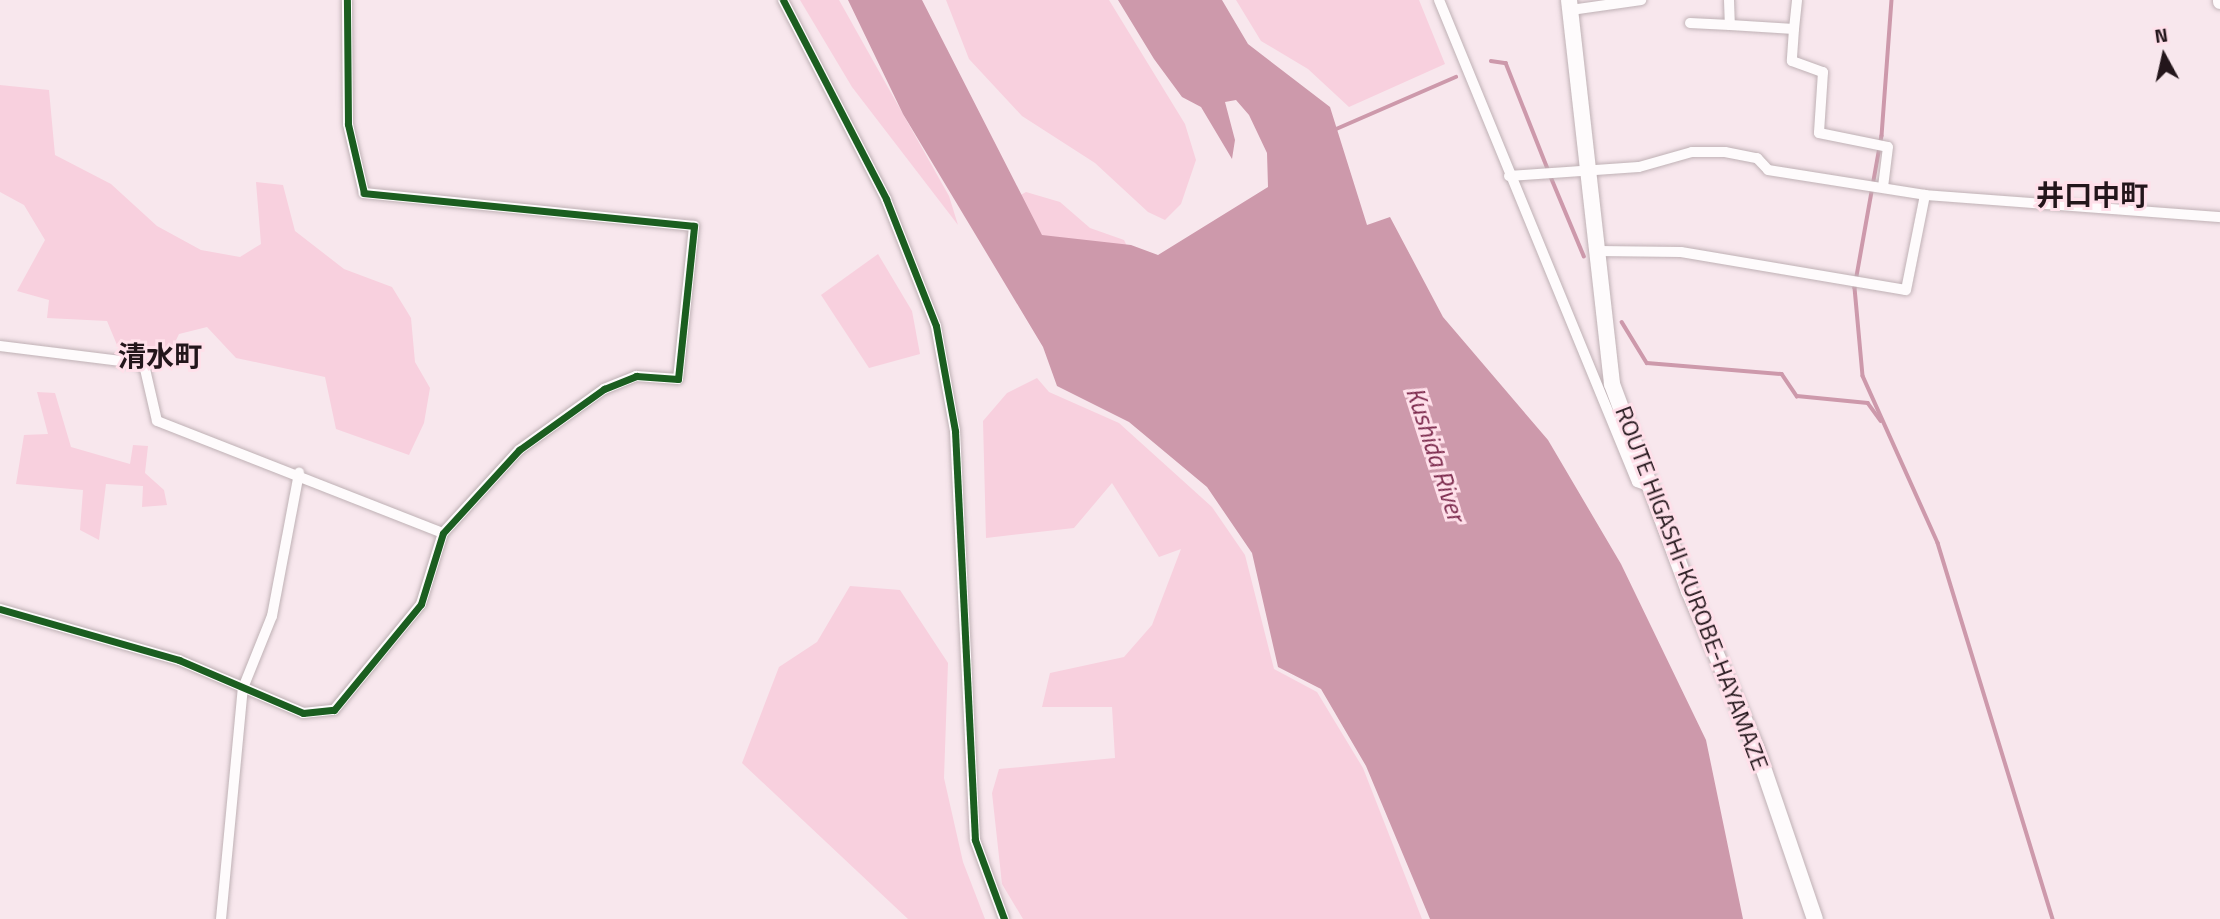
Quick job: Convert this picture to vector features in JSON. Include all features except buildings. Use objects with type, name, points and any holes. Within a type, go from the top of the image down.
[{"type":"main road","name":"ROUTE HIGASHI-KUROBE-HAYAMAZE","points":[[1570,5],[1581,171],[1598,251],[1612,384],[1648,486],[1756,747],[1815,919]]},
{"type":"street","points":[[0,609],[179,660],[303,712],[334,710],[421,604],[443,533],[519,450],[577,404],[636,376],[678,379],[694,226],[364,194],[348,124],[347,0]]},
{"type":"street","points":[[783,0],[886,199],[936,326],[955,432],[975,840],[1004,919]]},
{"type":"street","points":[[1438,0],[1637,482],[1648,486]]},
{"type":"street","points":[[1570,5],[1641,0]]},
{"type":"street","points":[[1729,0],[1730,24]]},
{"type":"street","points":[[1797,0],[1792,61],[1822,72],[1819,133],[1879,145],[1876,187]]},
{"type":"street","points":[[1690,23],[1794,29]]},
{"type":"street","points":[[1509,176],[1581,171],[1725,152],[1757,159],[1768,170],[1925,195],[2220,218]]},
{"type":"street","points":[[1598,251],[1671,251],[1910,289],[1925,195]]},
{"type":"street","points":[[0,346],[137,363],[145,369],[157,421],[299,473],[443,533]]},
{"type":"street","points":[[220,919],[243,688],[272,616],[299,473]]},
{"type":"shaded area","points":[[800,0],[839,0],[949,196],[958,225],[852,87]]},
{"type":"shaded area","points":[[946,0],[1109,0],[1185,124],[1196,160],[1181,204],[1165,220],[1148,212],[1095,163],[1022,116],[969,59]]},
{"type":"shaded area","points":[[1236,0],[1419,0],[1445,64],[1349,107],[1308,69],[1261,41]]},
{"type":"shaded area","points":[[0,85],[49,90],[55,155],[111,184],[157,226],[201,250],[240,257],[261,244],[256,182],[283,185],[295,231],[344,269],[392,287],[411,318],[415,362],[430,388],[424,423],[409,455],[336,429],[325,377],[236,358],[207,327],[179,334],[168,357],[117,345],[107,321],[47,318],[49,300],[17,291],[45,240],[24,205],[0,192]]},
{"type":"shaded area","points":[[1026,192],[1060,202],[1090,228],[1124,240],[1136,265],[1067,283],[1017,197]]},
{"type":"shaded area","points":[[878,254],[912,311],[920,354],[869,368],[821,295]]},
{"type":"shaded area","points":[[1037,378],[1049,392],[1119,423],[1212,507],[1245,555],[1274,669],[1317,692],[1363,768],[1422,919],[1023,919],[1002,884],[992,793],[999,769],[1115,758],[1112,707],[1042,707],[1050,673],[1124,657],[1152,625],[1181,549],[1159,557],[1112,483],[1074,528],[986,538],[983,421],[1007,393]]},
{"type":"shaded area","points":[[37,392],[55,393],[71,447],[130,464],[133,445],[148,446],[145,473],[164,490],[167,505],[142,507],[143,486],[106,484],[99,540],[80,530],[83,490],[16,484],[24,435],[48,434]]},
{"type":"shaded area","points":[[850,586],[900,590],[948,663],[944,778],[963,862],[985,919],[908,919],[742,763],[779,667],[817,642]]},
{"type":"water","name":"Kushida River","points":[[848,0],[922,0],[1042,235],[1131,245],[1158,255],[1268,187],[1267,153],[1249,115],[1236,100],[1225,102],[1235,140],[1232,159],[1201,107],[1182,97],[1154,59],[1118,0],[1222,0],[1248,44],[1330,107],[1367,225],[1390,217],[1443,317],[1548,440],[1621,564],[1706,740],[1743,919],[1430,919],[1366,766],[1321,689],[1278,667],[1252,553],[1207,487],[1129,422],[1057,386],[1043,347],[903,114]]},
{"type":"waterway","points":[[1892,0],[1882,136],[1855,288],[1863,376],[1938,543],[2053,919]]},
{"type":"waterway","points":[[1491,61],[1506,63],[1548,169]]},
{"type":"waterway","points":[[1334,130],[1456,77]]},
{"type":"waterway","points":[[1551,177],[1584,256]]},
{"type":"waterway","points":[[1622,322],[1647,363],[1782,374],[1797,396],[1868,403],[1881,421]]},
{"type":"cycle path","points":[[0,609],[179,660],[303,713],[334,710],[421,604],[443,533],[519,450],[604,389],[636,376],[678,379],[694,226],[364,193],[348,124],[347,0]]},
{"type":"cycle path","points":[[783,0],[886,199],[936,326],[955,431],[975,840],[1004,919]]},
{"type":"district","name":"井口中町","points":[[2092,195]]},
{"type":"district","name":"清水町","points":[[160,356]]}]
